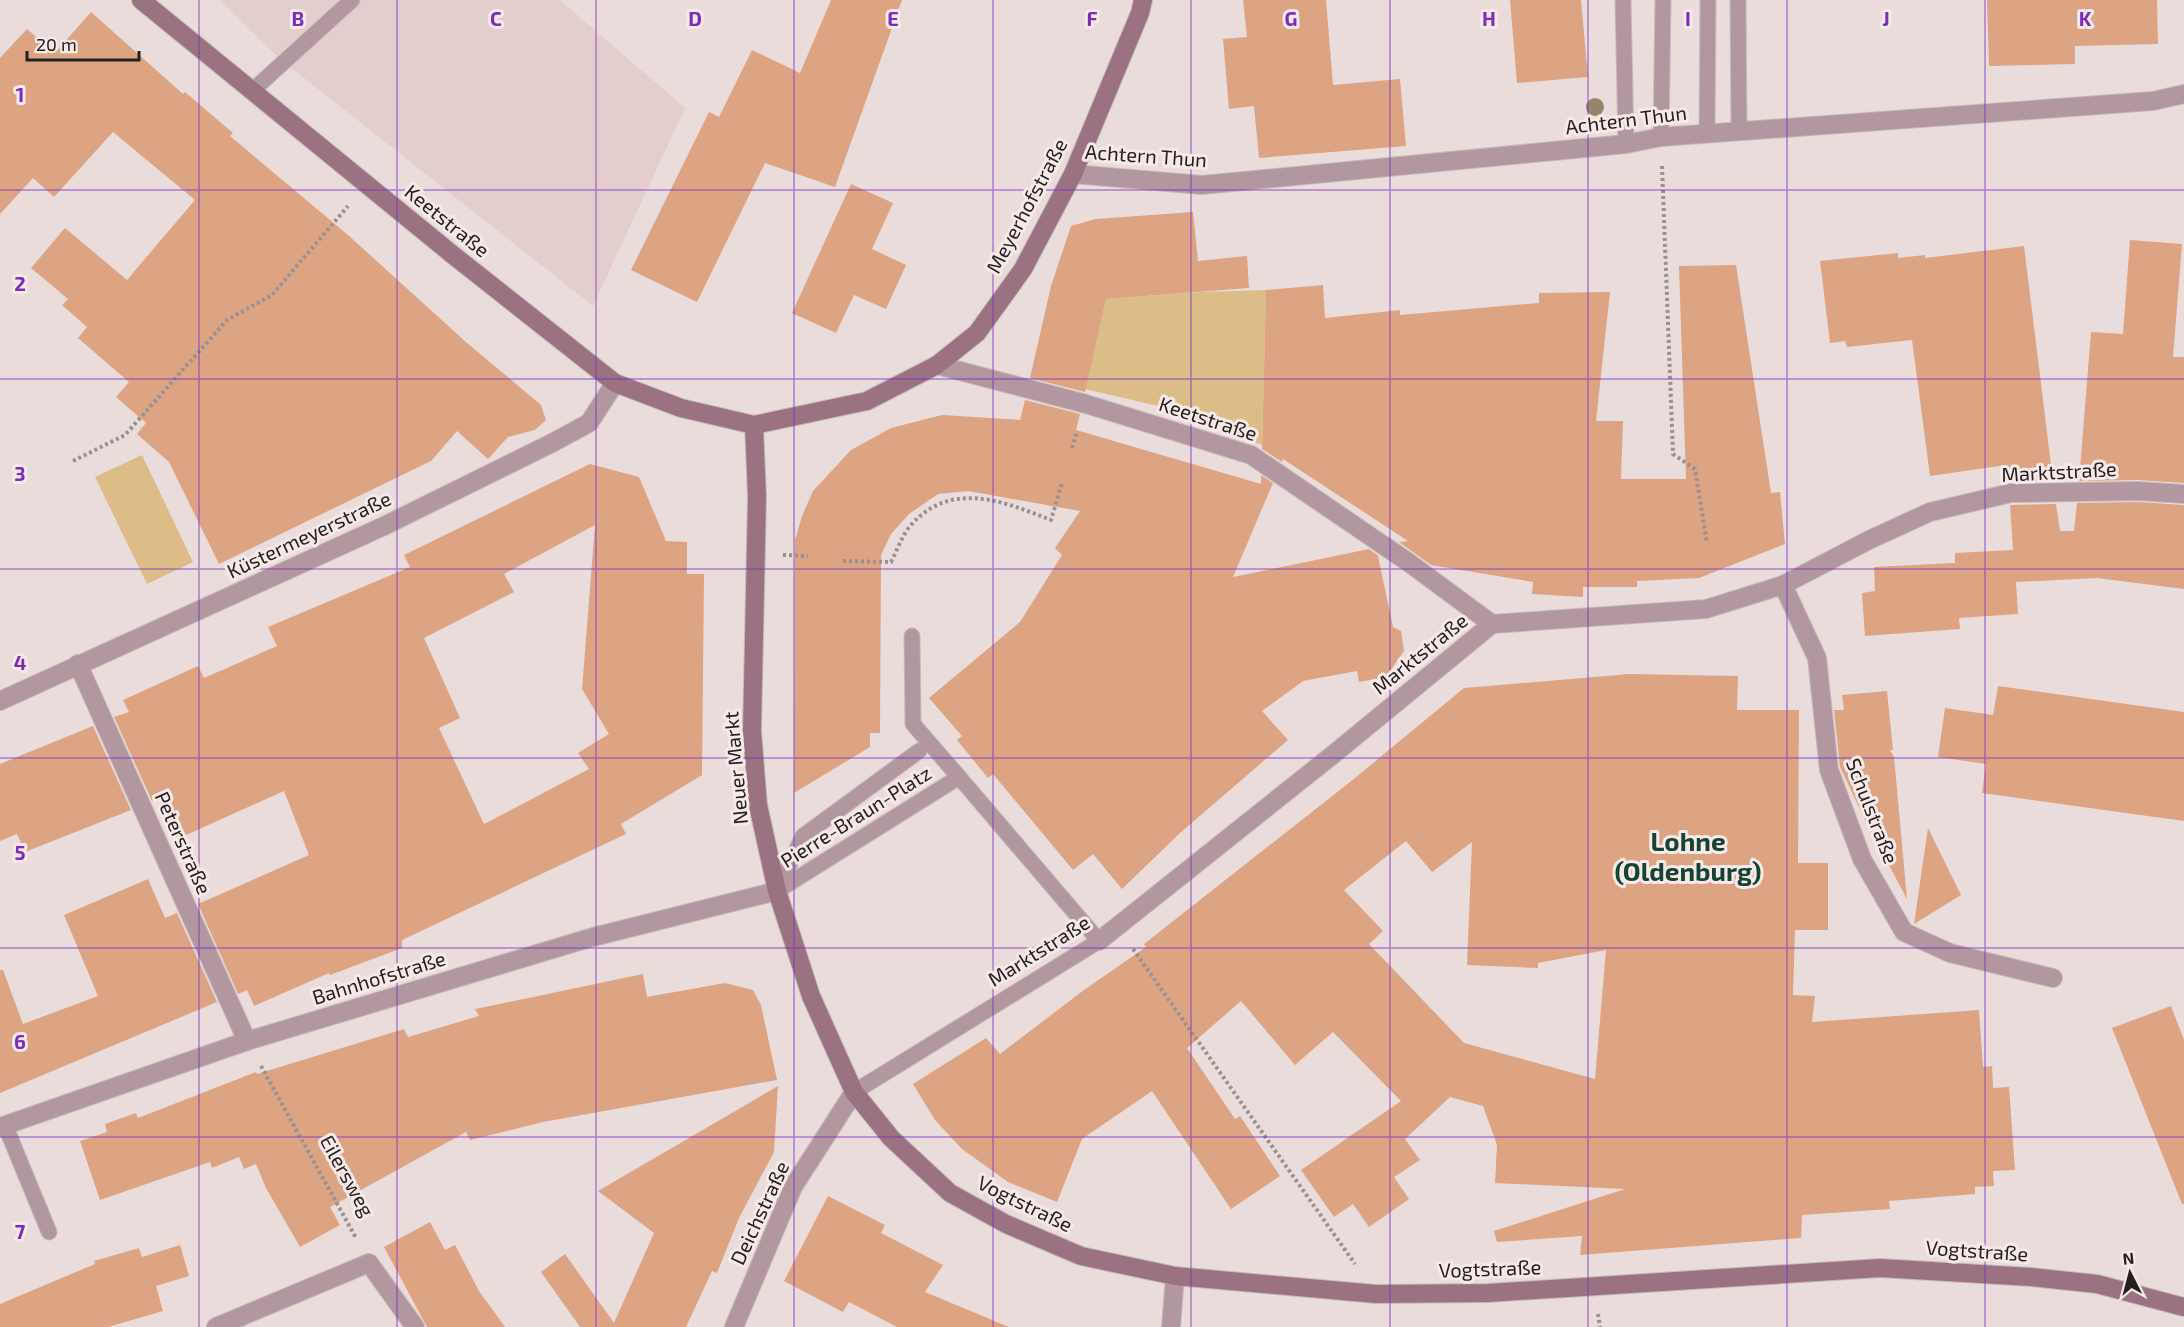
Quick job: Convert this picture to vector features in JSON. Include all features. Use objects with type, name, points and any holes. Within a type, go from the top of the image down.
[{"type":"street","name":"Keetstraße","points":[[141,0],[366,185],[615,382],[681,408],[754,424]]},
{"type":"street","name":"Meyerhofstraße","points":[[754,424],[867,401],[937,365],[977,333],[1023,269],[1073,174],[1140,13],[1143,0]]},
{"type":"street","name":"Achtern Thun","points":[[1073,174],[1202,185],[1626,144],[1661,137],[2153,101],[2184,94]]},
{"type":"street","name":"Keetstraße","points":[[937,365],[1086,404],[1251,455],[1408,562],[1492,624]]},
{"type":"street","name":"Küstermeyerstraße","points":[[0,701],[384,526],[552,443],[589,423],[615,382]]},
{"type":"street","name":"Neuer Markt","points":[[754,424],[757,497],[752,731],[758,805],[777,891],[811,996],[854,1092]]},
{"type":"street","name":"Marktstraße","points":[[1099,941],[1335,753],[1492,624],[1706,609],[1783,585],[1869,540],[1930,512],[2011,493],[2138,490],[2184,494]]},
{"type":"street","name":"Schulstraße","points":[[1783,585],[1817,658],[1829,770],[1862,859],[1904,932],[1950,952],[2053,978]]},
{"type":"street","name":"Peterstraße","points":[[78,664],[247,1041]]},
{"type":"street","name":"Bahnhofstraße","points":[[3,1126],[247,1041],[593,937],[777,891]]},
{"type":"street","name":"Vogtstraße","points":[[854,1092],[891,1138],[950,1193],[1006,1224],[1081,1256],[1175,1276],[1376,1294],[1488,1293],[1880,1268],[2031,1277],[2097,1284],[2184,1307]]},
{"type":"street","name":"Deichstraße","points":[[734,1327],[793,1187],[854,1092]]},
{"type":"street","points":[[216,1327],[369,1263],[415,1327]]},
{"type":"street","points":[[1171,1327],[1175,1276]]},
{"type":"lane","points":[[252,91],[352,0]]},
{"type":"lane","points":[[1623,0],[1626,144]]},
{"type":"lane","points":[[1661,137],[1662,0]]},
{"type":"lane","points":[[1707,133],[1708,0]]},
{"type":"lane","points":[[1738,0],[1739,131]]},
{"type":"lane","points":[[912,636],[913,724],[959,777]]},
{"type":"lane","points":[[777,891],[803,837],[919,751]]},
{"type":"lane","name":"Pierre-Braun-Platz","points":[[777,891],[959,777],[1099,941]]},
{"type":"lane","name":"Marktstraße","points":[[854,1092],[1099,941]]},
{"type":"lane","points":[[3,1126],[49,1232]]},
{"type":"path","points":[[1661,137],[1673,454],[1695,469],[1707,543]]},
{"type":"path","points":[[73,461],[125,435],[227,320],[272,295],[366,185]]},
{"type":"path","points":[[843,561],[891,562],[910,526],[939,503],[974,497],[1012,505],[1051,520],[1062,483]]},
{"type":"path","points":[[1117,927],[1376,1294]]},
{"type":"path","name":"Eilersweg","points":[[247,1041],[369,1263]]},
{"type":"shaded area","points":[[220,0],[560,0],[685,108],[593,306],[280,59]]},
{"type":"shaded area","points":[[1266,290],[1262,445],[1158,406],[1085,389],[1106,299]]},
{"type":"shaded area","points":[[142,455],[193,562],[147,584],[95,477]]},
{"type":"building","points":[[831,0],[902,0],[835,187],[765,163],[697,302],[631,270],[709,112],[719,117],[752,50],[800,73]]},
{"type":"building","points":[[1243,0],[1326,0],[1333,85],[1400,79],[1406,146],[1259,158],[1254,106],[1229,109],[1223,39],[1247,37]]},
{"type":"building","points":[[1510,0],[1581,0],[1588,77],[1517,83]]},
{"type":"building","points":[[1987,0],[2157,0],[2158,44],[2075,46],[2075,64],[1989,66]]},
{"type":"building","points":[[91,12],[183,94],[185,92],[233,133],[230,136],[348,235],[467,343],[541,405],[546,420],[535,430],[508,437],[488,459],[457,431],[431,461],[219,564],[169,462],[137,434],[146,423],[116,397],[129,382],[78,338],[87,327],[62,305],[68,299],[31,268],[65,228],[127,280],[195,200],[113,132],[54,197],[33,178],[0,214],[0,58],[27,29],[55,53]]},
{"type":"building","points":[[851,184],[893,203],[872,249],[906,265],[886,309],[854,295],[836,333],[792,313]]},
{"type":"building","points":[[1193,212],[1198,261],[1247,256],[1249,288],[1106,299],[1085,392],[1030,378],[1051,286],[1071,226],[1096,219]]},
{"type":"building","points":[[2130,240],[2182,244],[2173,357],[2184,357],[2184,483],[2138,480],[2079,481],[2091,332],[2123,334]]},
{"type":"building","points":[[2024,246],[2053,481],[2008,482],[2006,465],[1930,476],[1912,340],[1847,347],[1845,341],[1830,343],[1820,261],[1898,253],[1898,258],[1925,255],[1925,258]]},
{"type":"building","points":[[1736,265],[1771,493],[1780,492],[1785,544],[1699,578],[1637,581],[1637,587],[1583,587],[1583,597],[1532,594],[1533,582],[1431,565],[1399,542],[1408,541],[1283,459],[1282,462],[1262,449],[1266,290],[1323,285],[1325,318],[1400,310],[1400,315],[1539,303],[1539,293],[1610,292],[1596,421],[1623,421],[1621,479],[1686,479],[1679,266]]},
{"type":"building","points":[[1025,400],[1080,414],[1076,430],[1261,484],[1261,475],[1273,483],[1233,577],[1369,549],[1380,557],[1378,556],[1393,627],[1401,631],[1404,651],[1386,677],[1359,682],[1357,671],[1303,681],[1262,711],[1288,740],[1180,833],[1122,889],[1093,854],[1073,870],[993,774],[988,778],[957,740],[962,736],[929,698],[1020,622],[1062,555],[1055,548],[1080,511],[968,491],[938,494],[909,514],[891,534],[881,555],[880,733],[870,733],[870,747],[794,793],[795,540],[813,491],[851,450],[891,428],[942,415],[1020,420]]},
{"type":"building","points":[[590,464],[639,477],[666,541],[687,542],[687,574],[704,574],[702,775],[621,824],[626,834],[402,940],[402,948],[330,975],[329,973],[254,1006],[247,990],[238,994],[198,904],[309,855],[284,791],[184,836],[166,796],[152,801],[114,717],[129,712],[123,700],[198,666],[204,678],[277,646],[268,627],[410,567],[404,555]],"holes":[[[595,525],[582,689],[609,734],[578,753],[589,769],[484,824],[439,728],[460,718],[424,638],[514,592],[504,574]]]},
{"type":"building","points":[[2138,502],[2184,505],[2184,589],[2097,578],[2016,582],[2018,614],[1959,618],[1960,629],[1865,636],[1862,593],[1875,591],[1874,567],[1955,563],[1955,553],[2013,550],[2010,505],[2056,504],[2060,531],[2074,531],[2077,503]]},
{"type":"building","points":[[1629,674],[1738,676],[1737,710],[1799,710],[1798,863],[1828,863],[1828,930],[1795,930],[1793,995],[1815,996],[1812,1022],[1979,1010],[1983,1067],[1992,1066],[1993,1088],[2009,1087],[2015,1170],[1993,1171],[1994,1186],[1975,1187],[1975,1194],[1889,1201],[1890,1209],[1802,1215],[1801,1238],[1580,1255],[1582,1236],[1497,1242],[1494,1231],[1625,1189],[1495,1183],[1497,1145],[1483,1106],[1450,1097],[1405,1139],[1420,1160],[1394,1177],[1409,1199],[1369,1227],[1353,1204],[1334,1217],[1301,1170],[1401,1101],[1333,1032],[1295,1065],[1241,1001],[1187,1048],[1235,1119],[1240,1116],[1280,1176],[1231,1209],[1152,1091],[1082,1139],[1057,1202],[1008,1182],[962,1149],[935,1120],[913,1084],[986,1038],[1000,1054],[1084,990],[1146,947],[1144,944],[1350,782],[1464,688]],"holes":[[[1406,841],[1432,872],[1472,842],[1467,965],[1538,968],[1538,963],[1606,950],[1595,1079],[1464,1043],[1369,944],[1383,931],[1344,890]]]},
{"type":"building","points":[[1998,686],[2184,712],[2184,821],[1982,793],[1986,764],[1938,757],[1945,708],[1993,715]]},
{"type":"building","points":[[1887,691],[1893,750],[1890,750],[1894,757],[1907,899],[1840,767],[1834,710],[1844,710],[1842,695]]},
{"type":"building","points":[[93,726],[131,810],[25,852],[17,834],[0,841],[0,764]]},
{"type":"building","points":[[1928,828],[1961,895],[1914,924]]},
{"type":"building","points":[[148,879],[165,918],[177,913],[217,1002],[0,1093],[0,970],[3,970],[23,1024],[98,996],[64,915]]},
{"type":"building","points":[[643,974],[647,997],[725,983],[753,990],[761,1005],[777,1080],[543,1122],[470,1140],[466,1132],[330,1207],[340,1225],[300,1247],[266,1188],[256,1164],[244,1169],[239,1157],[212,1168],[210,1162],[100,1200],[80,1141],[107,1132],[105,1124],[136,1113],[138,1118],[256,1072],[257,1074],[404,1029],[408,1037],[479,1016],[475,1009]]},
{"type":"building","points":[[2171,1006],[2184,1040],[2184,1204],[2182,1204],[2112,1028]]},
{"type":"building","points":[[778,1086],[774,1152],[739,1218],[717,1273],[712,1271],[686,1327],[580,1327],[541,1272],[565,1254],[614,1323],[654,1233],[598,1191]]},
{"type":"building","points":[[828,1196],[885,1225],[881,1233],[943,1265],[925,1292],[1009,1327],[897,1327],[849,1302],[843,1312],[784,1281]]},
{"type":"building","points":[[430,1222],[445,1250],[455,1245],[479,1291],[505,1327],[427,1327],[384,1247]]},
{"type":"building","points":[[180,1245],[189,1276],[156,1286],[163,1311],[108,1327],[0,1327],[0,1304],[95,1264],[94,1261],[139,1248],[142,1257]]},
{"type":"district","name":"Lohne (Oldenburg)","points":[[1688,857]]}]
